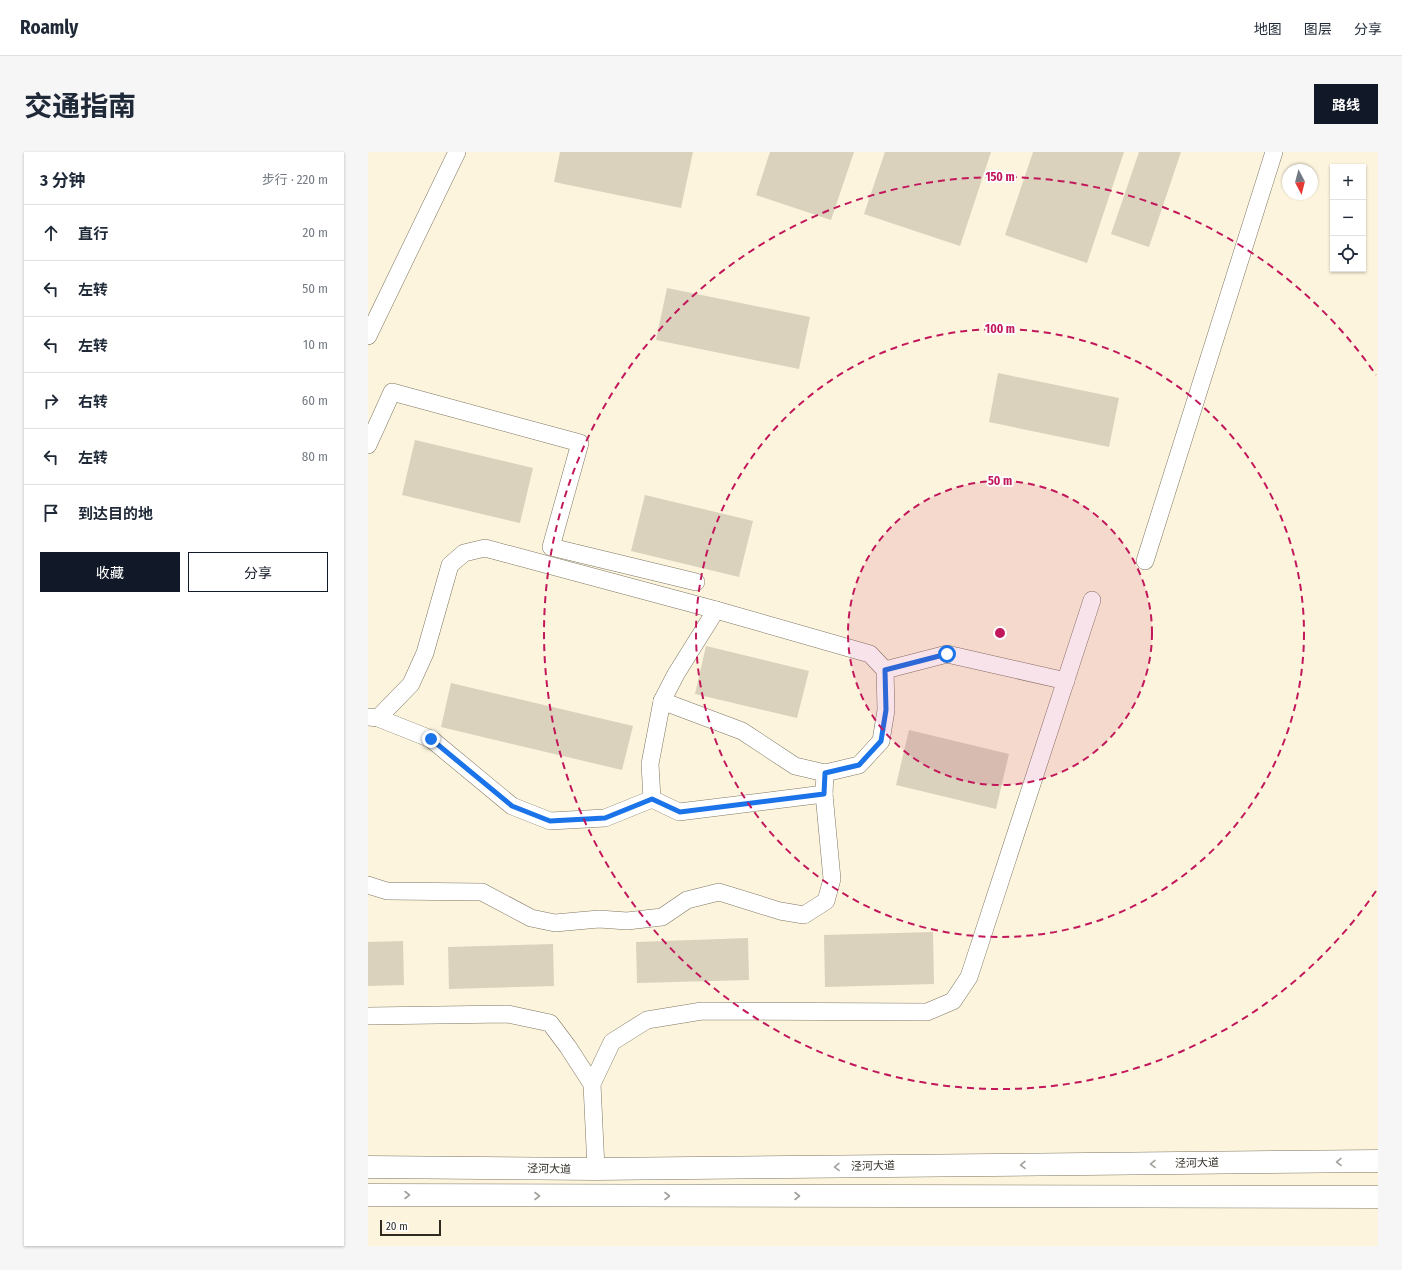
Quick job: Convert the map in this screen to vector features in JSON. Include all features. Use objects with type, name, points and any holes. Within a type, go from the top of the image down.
[{"type":"main road","name":"泾河大道","points":[[368,1167],[596,1169],[1378,1161]]},
{"type":"main road","points":[[368,1195],[1378,1198]]},
{"type":"street","points":[[368,336],[457,152]]},
{"type":"street","points":[[1145,561],[1274,152]]},
{"type":"street","points":[[368,445],[392,392],[580,442],[551,547],[696,582]]},
{"type":"street","points":[[662,701],[742,731],[795,766],[825,773],[859,765],[881,741],[886,710],[885,670],[870,654],[716,610],[485,548],[464,553],[450,565],[425,653],[411,684],[373,717],[431,739],[512,806],[550,821],[605,818],[652,799],[680,812],[824,794]]},
{"type":"street","points":[[596,1169],[592,1084],[612,1042],[647,1020],[702,1011],[927,1012],[953,1001],[969,977],[1092,600]]},
{"type":"street","points":[[652,799],[650,764],[662,701],[676,674],[716,610]]},
{"type":"street","points":[[885,670],[947,654],[1066,681]]},
{"type":"street","points":[[368,885],[387,891],[482,892],[531,918],[555,923],[599,919],[626,921],[662,917],[687,900],[719,892],[780,911],[804,915],[826,901],[832,879],[824,794],[825,773]]},
{"type":"street","points":[[368,1016],[508,1014],[550,1023],[568,1046],[592,1084]]},
{"type":"building","points":[[560,152],[693,152],[681,208],[554,182]]},
{"type":"building","points":[[770,152],[854,152],[831,220],[756,195]]},
{"type":"building","points":[[885,152],[991,152],[960,246],[864,214]]},
{"type":"building","points":[[1033,152],[1124,152],[1087,263],[1005,235]]},
{"type":"building","points":[[1139,152],[1181,152],[1149,247],[1111,234]]},
{"type":"building","points":[[667,288],[810,317],[799,369],[656,340]]},
{"type":"building","points":[[998,373],[1119,398],[1109,447],[989,422]]},
{"type":"building","points":[[415,440],[533,468],[520,523],[402,495]]},
{"type":"building","points":[[645,495],[753,521],[739,577],[631,551]]},
{"type":"building","points":[[706,646],[809,671],[797,718],[695,694]]},
{"type":"building","points":[[451,683],[633,726],[622,770],[441,727]]},
{"type":"building","points":[[909,730],[1009,754],[996,809],[896,785]]},
{"type":"building","points":[[933,932],[934,984],[825,987],[824,935]]},
{"type":"building","points":[[748,938],[749,980],[637,983],[636,942]]},
{"type":"building","points":[[403,941],[404,985],[368,986],[368,942]]},
{"type":"building","points":[[553,944],[554,986],[449,989],[448,947]]},
{"type":"route","points":[[431,739],[512,806],[550,821],[605,818],[652,799],[680,812],[725,805],[824,794],[825,773],[859,765],[881,741],[886,710],[885,670],[947,654]]}]
